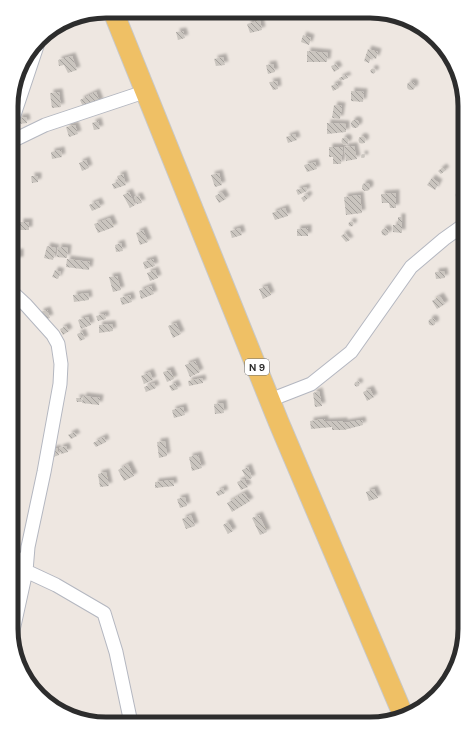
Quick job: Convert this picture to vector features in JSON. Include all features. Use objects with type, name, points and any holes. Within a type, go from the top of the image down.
[{"type":"main road","name":"N 9","points":[[116,18],[144,92],[183,182],[270,400],[401,711]]},
{"type":"street","points":[[18,102],[34,56]]},
{"type":"street","points":[[18,138],[45,125],[144,92]]},
{"type":"street","points":[[270,400],[311,384],[351,352],[411,267],[458,229]]},
{"type":"street","points":[[18,298],[53,335],[58,344],[61,364],[44,472],[28,547],[26,571],[18,608]]},
{"type":"street","points":[[18,560],[26,571],[56,585],[104,613],[116,652],[130,717]]},
{"type":"building","points":[[260,20],[262,30],[250,33],[247,24]]},
{"type":"building","points":[[183,31],[185,38],[178,40],[176,32]]},
{"type":"building","points":[[303,35],[311,38],[309,45],[301,42]]},
{"type":"building","points":[[368,49],[378,52],[376,59],[371,57],[369,63],[364,61]]},
{"type":"building","points":[[307,51],[328,53],[327,62],[307,62]]},
{"type":"building","points":[[72,56],[77,70],[68,73],[64,65],[59,66],[58,60]]},
{"type":"building","points":[[223,57],[225,65],[216,66],[214,59]]},
{"type":"building","points":[[273,64],[275,72],[268,74],[266,65]]},
{"type":"building","points":[[336,64],[339,69],[334,72],[331,66]]},
{"type":"building","points":[[371,69],[375,69],[375,73],[371,73]]},
{"type":"building","points":[[346,75],[348,78],[340,81],[339,78]]},
{"type":"building","points":[[277,81],[278,89],[273,90],[269,82]]},
{"type":"building","points":[[409,82],[413,82],[415,86],[413,90],[409,90],[407,88],[407,84]]},
{"type":"building","points":[[337,83],[339,88],[333,91],[331,86]]},
{"type":"building","points":[[351,91],[364,92],[363,102],[351,101]]},
{"type":"building","points":[[59,92],[61,107],[52,108],[50,93]]},
{"type":"building","points":[[96,92],[100,102],[84,109],[80,100]]},
{"type":"building","points":[[334,105],[342,106],[340,119],[332,118]]},
{"type":"building","points":[[26,117],[27,123],[19,124],[18,118]]},
{"type":"building","points":[[355,120],[358,121],[358,127],[355,128],[352,127],[351,124],[352,121]]},
{"type":"building","points":[[98,121],[100,129],[94,130],[92,123]]},
{"type":"building","points":[[327,123],[346,124],[346,132],[327,134]]},
{"type":"building","points":[[75,125],[78,134],[69,137],[66,127]]},
{"type":"building","points":[[295,134],[297,140],[288,143],[286,137]]},
{"type":"building","points":[[362,136],[365,137],[365,143],[362,144],[359,143],[358,140],[359,137]]},
{"type":"building","points":[[345,138],[348,141],[345,144],[342,141]]},
{"type":"building","points":[[354,146],[357,159],[346,161],[344,147]]},
{"type":"building","points":[[329,147],[343,147],[341,164],[333,164],[333,157],[329,157]]},
{"type":"building","points":[[61,150],[62,157],[52,159],[51,152]]},
{"type":"building","points":[[361,154],[365,154],[365,158],[361,158]]},
{"type":"building","points":[[86,160],[89,168],[82,171],[79,163]]},
{"type":"building","points":[[315,162],[317,169],[307,172],[304,165]]},
{"type":"building","points":[[443,167],[446,170],[441,174],[438,171]]},
{"type":"building","points":[[219,173],[222,185],[215,187],[211,175]]},
{"type":"building","points":[[123,174],[126,185],[114,189],[112,184],[119,181],[117,176]]},
{"type":"building","points":[[31,176],[38,176],[38,182],[32,183]]},
{"type":"building","points":[[432,178],[439,183],[435,190],[427,185]]},
{"type":"building","points":[[364,183],[368,183],[370,187],[368,191],[364,191],[362,189],[362,185]]},
{"type":"building","points":[[306,187],[307,191],[298,195],[296,190]]},
{"type":"building","points":[[129,192],[135,205],[130,208],[123,195]]},
{"type":"building","points":[[222,192],[226,199],[219,203],[215,196]]},
{"type":"building","points":[[458,192],[458,198],[455,195]]},
{"type":"building","points":[[396,193],[396,208],[390,208],[389,203],[382,203],[381,194]]},
{"type":"building","points":[[307,194],[309,197],[304,202],[301,198]]},
{"type":"building","points":[[360,195],[362,213],[346,215],[344,197]]},
{"type":"building","points":[[139,196],[142,203],[137,204],[134,197]]},
{"type":"building","points":[[98,201],[101,207],[92,211],[89,205]]},
{"type":"building","points":[[285,208],[288,216],[275,220],[272,213]]},
{"type":"building","points":[[398,217],[402,217],[402,233],[393,232],[393,225],[398,225]]},
{"type":"building","points":[[110,218],[114,227],[98,233],[94,224]]},
{"type":"building","points":[[20,222],[29,222],[29,230],[20,230]]},
{"type":"building","points":[[349,222],[353,222],[353,226],[349,226]]},
{"type":"building","points":[[240,228],[242,235],[232,238],[230,231]]},
{"type":"building","points":[[308,228],[308,236],[297,236],[297,229]]},
{"type":"building","points":[[385,228],[388,229],[388,235],[385,236],[382,235],[381,232],[382,229]]},
{"type":"building","points":[[143,230],[148,242],[140,245],[136,233]]},
{"type":"building","points":[[345,233],[350,240],[346,242],[341,236]]},
{"type":"building","points":[[121,243],[123,251],[116,252],[115,245]]},
{"type":"building","points":[[47,246],[56,248],[53,260],[44,258]]},
{"type":"building","points":[[58,247],[68,248],[67,258],[57,257]]},
{"type":"building","points":[[18,252],[20,252],[20,260],[18,260]]},
{"type":"building","points":[[67,259],[90,262],[89,270],[66,267]]},
{"type":"building","points":[[153,259],[155,266],[145,269],[143,262]]},
{"type":"building","points":[[55,270],[61,272],[58,279],[52,277]]},
{"type":"building","points":[[155,270],[158,278],[150,281],[147,273]]},
{"type":"building","points":[[444,271],[445,278],[436,279],[435,272]]},
{"type":"building","points":[[117,276],[121,290],[113,292],[109,277]]},
{"type":"building","points":[[151,286],[154,294],[141,299],[139,291]]},
{"type":"building","points":[[267,286],[271,295],[263,299],[259,289]]},
{"type":"building","points":[[88,293],[89,300],[74,302],[73,295]]},
{"type":"building","points":[[130,295],[132,302],[122,305],[120,298]]},
{"type":"building","points":[[440,296],[445,304],[437,309],[432,301]]},
{"type":"building","points":[[47,310],[50,318],[42,320],[40,312]]},
{"type":"building","points":[[105,314],[106,319],[98,321],[96,316]]},
{"type":"building","points":[[88,317],[91,325],[81,329],[78,320]]},
{"type":"building","points":[[432,319],[435,322],[432,325],[429,322]]},
{"type":"building","points":[[176,323],[181,334],[173,338],[168,326]]},
{"type":"building","points":[[112,324],[113,331],[99,333],[99,325]]},
{"type":"building","points":[[66,326],[69,331],[63,335],[60,329]]},
{"type":"building","points":[[82,332],[85,339],[80,341],[77,334]]},
{"type":"building","points":[[195,361],[200,372],[190,377],[185,365]]},
{"type":"building","points":[[170,370],[174,379],[167,382],[163,372]]},
{"type":"building","points":[[150,372],[153,380],[144,384],[141,376]]},
{"type":"building","points":[[202,378],[203,383],[189,386],[188,381]]},
{"type":"building","points":[[357,381],[360,384],[357,387],[354,384]]},
{"type":"building","points":[[154,383],[156,388],[146,392],[144,387]]},
{"type":"building","points":[[175,383],[178,389],[172,391],[169,386]]},
{"type":"building","points":[[370,389],[374,397],[367,401],[363,392]]},
{"type":"building","points":[[319,391],[322,406],[315,407],[313,393]]},
{"type":"building","points":[[83,396],[100,398],[99,405],[82,403]]},
{"type":"building","points":[[76,398],[81,398],[82,402],[77,402]]},
{"type":"building","points":[[223,403],[224,413],[215,414],[214,404]]},
{"type":"building","points":[[183,407],[185,415],[174,418],[172,410]]},
{"type":"building","points":[[325,419],[325,422],[344,421],[344,423],[362,420],[363,425],[344,430],[332,430],[332,427],[311,429],[310,421]]},
{"type":"building","points":[[74,432],[77,436],[71,439],[68,435]]},
{"type":"building","points":[[104,437],[106,442],[96,447],[93,443]]},
{"type":"building","points":[[165,441],[167,456],[159,458],[157,442]]},
{"type":"building","points":[[66,446],[68,452],[61,454],[59,448]]},
{"type":"building","points":[[57,448],[59,455],[50,458],[48,451]]},
{"type":"building","points":[[198,455],[202,468],[192,471],[189,457]]},
{"type":"building","points":[[128,464],[134,476],[124,481],[118,470]]},
{"type":"building","points":[[248,467],[252,478],[247,480],[242,470]]},
{"type":"building","points":[[106,472],[109,486],[100,487],[98,474]]},
{"type":"building","points":[[244,479],[248,487],[241,490],[237,482]]},
{"type":"building","points":[[173,480],[174,486],[155,488],[155,482]]},
{"type":"building","points":[[223,488],[225,493],[218,496],[216,492]]},
{"type":"building","points":[[374,489],[378,498],[369,501],[366,492]]},
{"type":"building","points":[[244,493],[250,501],[232,512],[227,503]]},
{"type":"building","points":[[185,497],[187,506],[180,508],[177,499]]},
{"type":"building","points":[[191,515],[195,526],[186,529],[182,519]]},
{"type":"building","points":[[259,515],[267,532],[260,535],[252,518]]},
{"type":"building","points":[[228,522],[233,531],[228,534],[223,525]]}]
